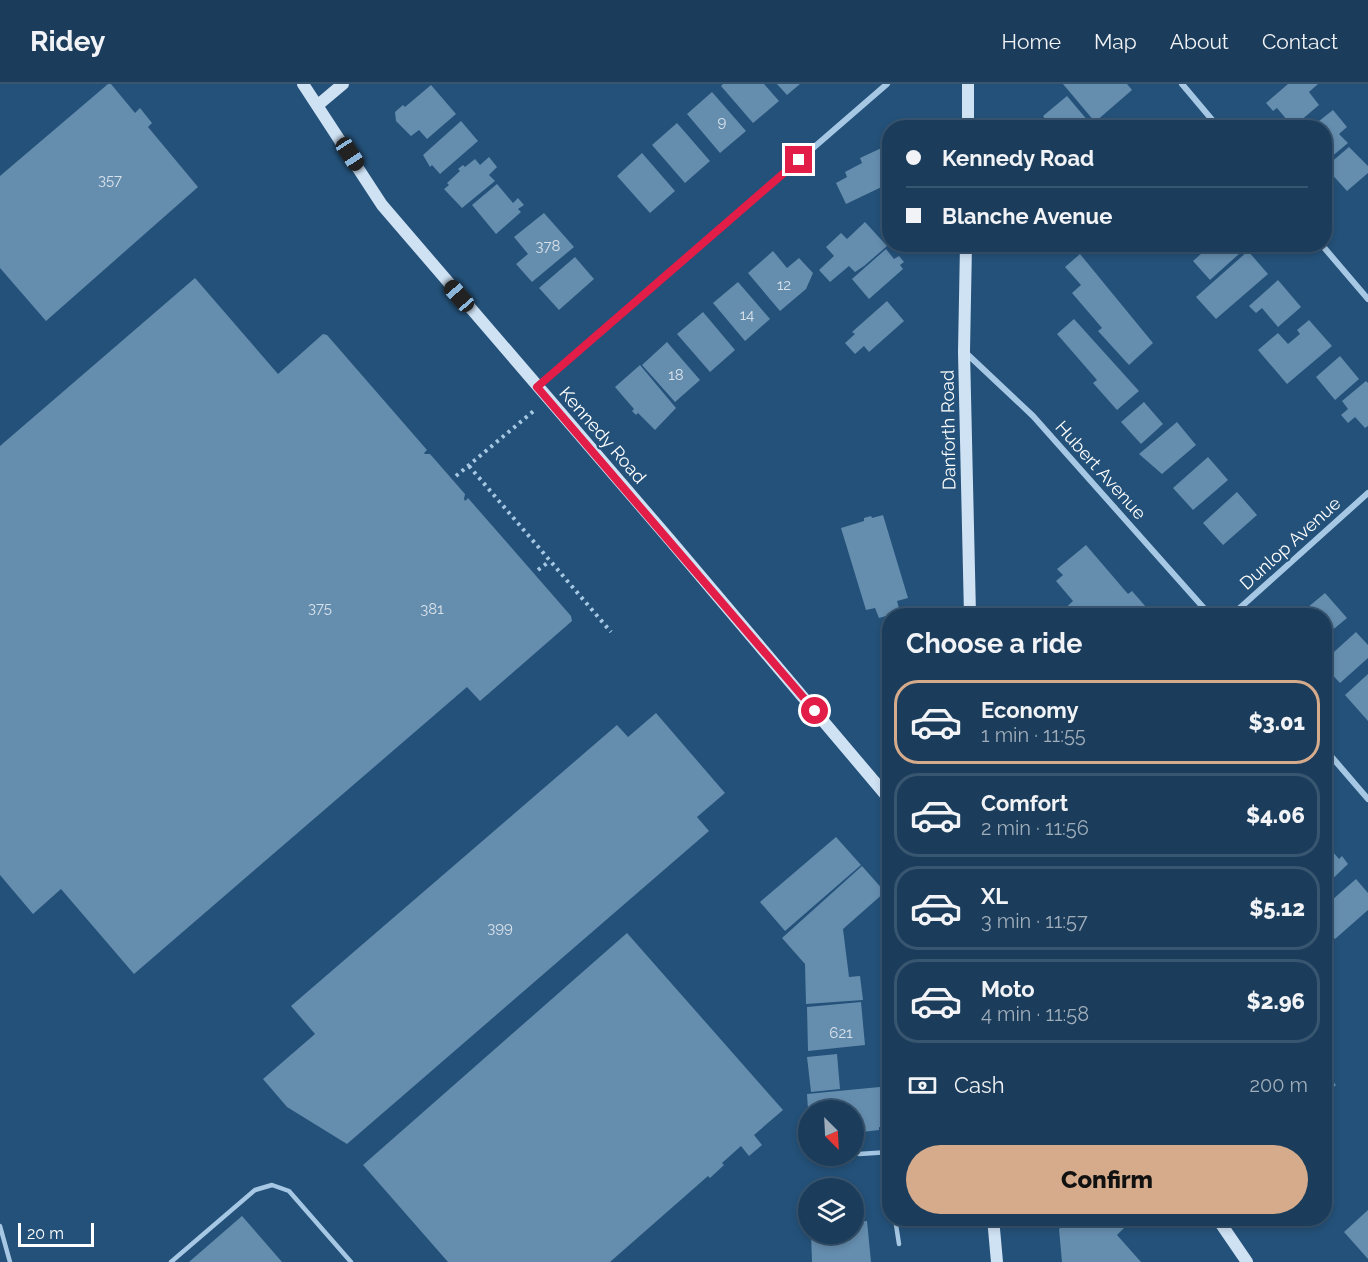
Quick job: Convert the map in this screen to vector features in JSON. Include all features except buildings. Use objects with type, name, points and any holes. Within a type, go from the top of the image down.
[{"type":"street","name":"Kennedy Road","points":[[303,84],[382,205],[882,791]]},
{"type":"street","points":[[318,105],[343,84]]},
{"type":"street","points":[[537,387],[887,84]]},
{"type":"street","points":[[968,84],[968,120]]},
{"type":"street","points":[[1182,84],[1213,120]]},
{"type":"street","name":"Danforth Road","points":[[966,252],[964,352],[970,608]]},
{"type":"street","points":[[1328,252],[1368,299]]},
{"type":"street","name":"Hubert Avenue","points":[[964,352],[1034,416],[1203,608]]},
{"type":"street","name":"Dunlop Avenue","points":[[1240,608],[1368,493]]},
{"type":"street","points":[[1332,757],[1368,799]]},
{"type":"street","points":[[994,1226],[997,1262]]},
{"type":"street","points":[[1223,1226],[1247,1262]]},
{"type":"lane","points":[[864,1154],[882,1153]]},
{"type":"lane","points":[[171,1262],[255,1190],[272,1185],[289,1191],[351,1262]]},
{"type":"lane","points":[[0,1226],[10,1262]]},
{"type":"lane","points":[[896,1226],[899,1244]]},
{"type":"path","points":[[456,476],[548,399]]},
{"type":"path","points":[[469,466],[611,632]]},
{"type":"path","points":[[538,570],[550,561]]},
{"type":"route","points":[[799,160],[537,387],[815,711]]}]
